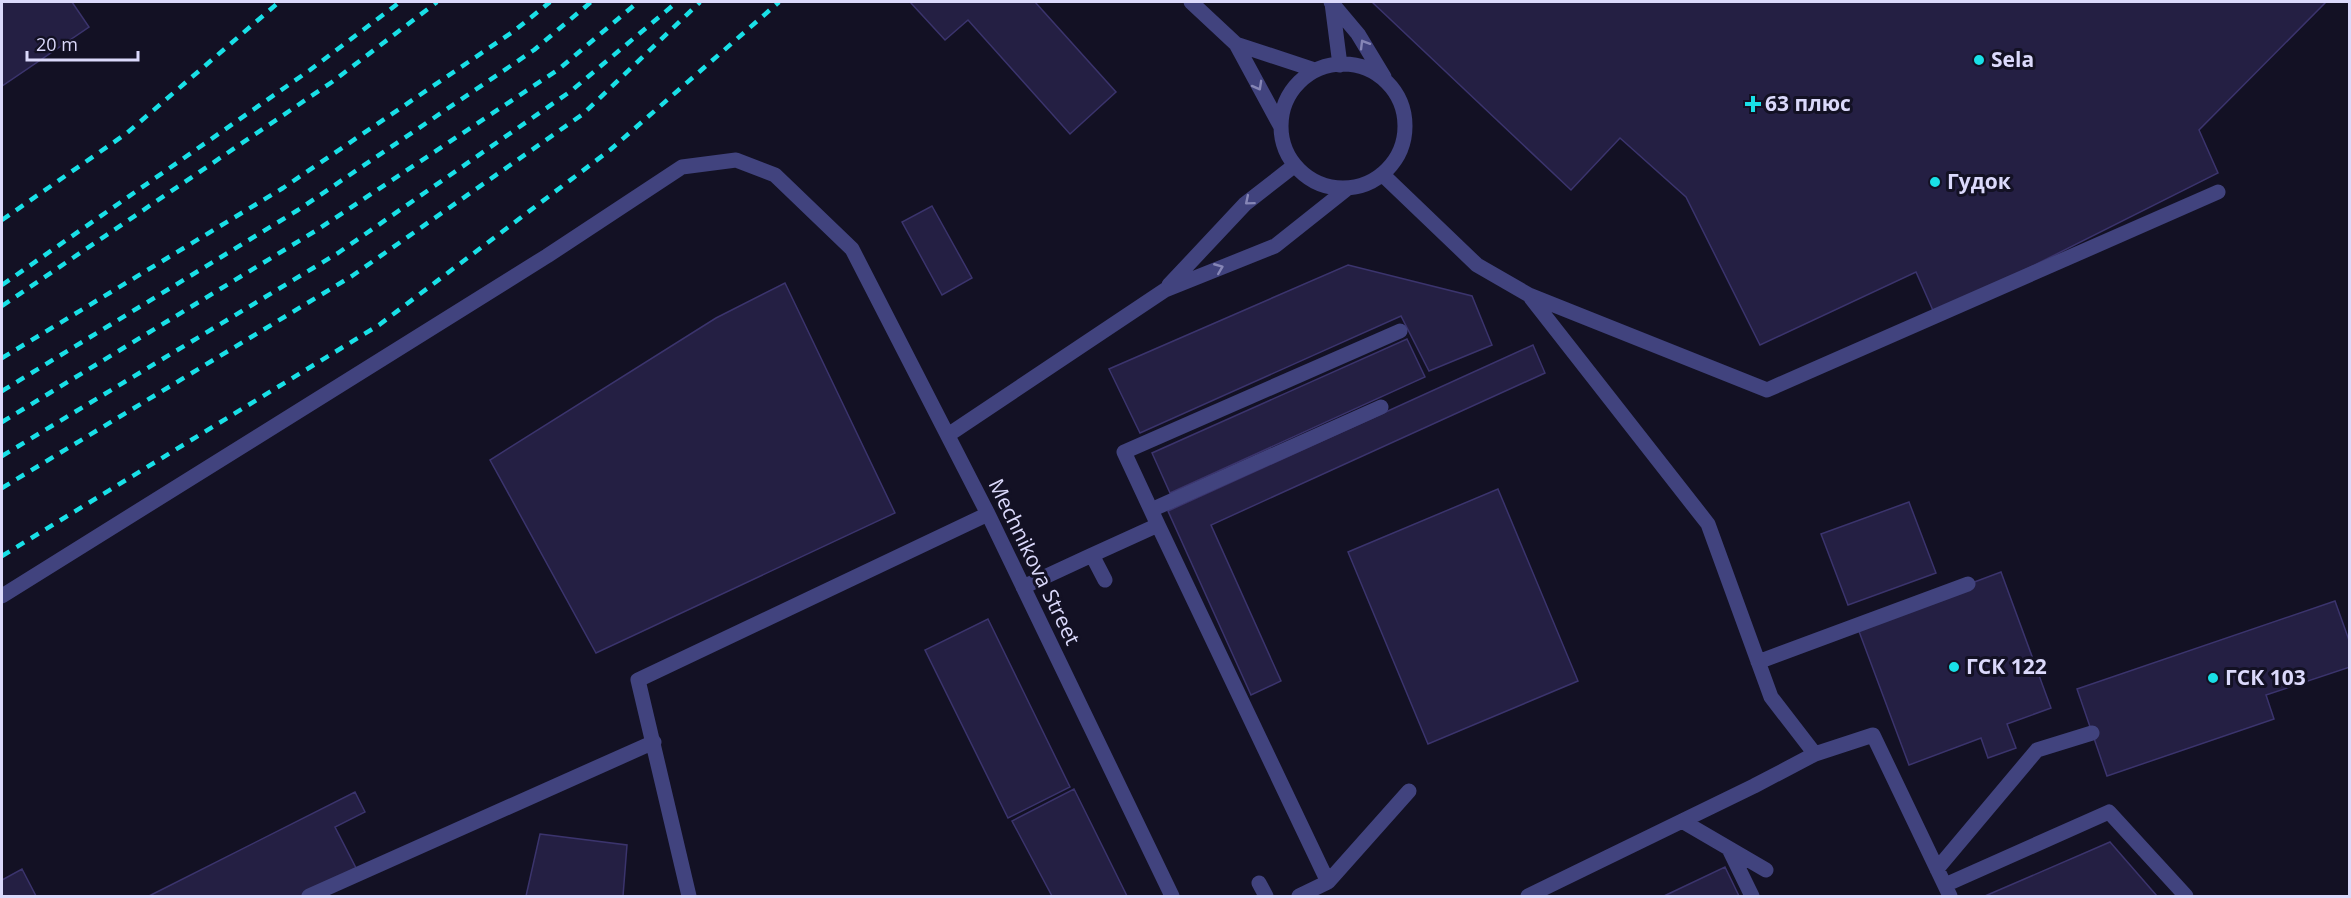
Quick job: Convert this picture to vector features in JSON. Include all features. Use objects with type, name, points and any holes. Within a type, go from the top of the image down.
[{"type":"street","points":[[1191,2],[1236,44],[1281,127],[1285,147],[1295,165],[1317,182],[1331,187],[1348,188],[1364,184],[1382,174],[1396,158],[1403,141],[1405,123],[1403,109],[1389,84],[1358,34],[1332,2]]},
{"type":"street","points":[[1332,2],[1340,65]]},
{"type":"street","points":[[1236,44],[1315,70]]},
{"type":"street","points":[[1281,127],[1283,110],[1290,94],[1301,80],[1315,70],[1348,64],[1363,67],[1389,84]]},
{"type":"street","name":"Mechnikova Street","points":[[2,596],[547,256],[682,167],[736,159],[775,175],[852,249],[988,514],[1172,897]]},
{"type":"street","points":[[1165,290],[1245,204],[1295,165]]},
{"type":"street","points":[[1382,174],[1477,265],[1529,296],[1767,390],[2218,192]]},
{"type":"street","points":[[948,435],[1165,290],[1275,246],[1348,188]]},
{"type":"street","points":[[1529,296],[1708,525],[1771,697],[1815,754]]},
{"type":"street","points":[[1328,882],[1124,452],[1400,331]]},
{"type":"street","points":[[1151,510],[1381,407]]},
{"type":"street","points":[[689,897],[638,680],[988,514]]},
{"type":"street","points":[[1023,587],[1158,525]]},
{"type":"street","points":[[1092,555],[1105,580]]},
{"type":"street","points":[[1758,662],[1968,584]]},
{"type":"street","points":[[1937,869],[2037,750],[2092,733]]},
{"type":"street","points":[[1528,897],[1815,754],[1873,735],[1947,891],[2109,812],[2186,897]]},
{"type":"street","points":[[309,897],[654,742]]},
{"type":"street","points":[[1299,897],[1328,882],[1409,791]]},
{"type":"street","points":[[1682,821],[1766,870]]},
{"type":"street","points":[[1729,849],[1752,897]]},
{"type":"building","points":[[2,2],[72,2],[89,27],[2,86]]},
{"type":"building","points":[[910,2],[1035,2],[1116,92],[1070,134],[968,20],[945,40]]},
{"type":"building","name":"Гудок","points":[[1372,2],[2326,2],[2199,130],[2218,173],[1935,315],[1916,272],[1760,345],[1686,197],[1620,138],[1571,190]]},
{"type":"building","points":[[932,206],[972,278],[942,295],[902,222]]},
{"type":"building","points":[[1348,265],[1472,296],[1492,345],[1429,371],[1401,316],[1140,433],[1109,369]]},
{"type":"building","points":[[785,283],[895,513],[596,653],[490,460],[716,318]]},
{"type":"building","points":[[1407,339],[1425,377],[1170,493],[1152,453]]},
{"type":"building","points":[[1533,345],[1545,373],[1211,525],[1281,681],[1251,695],[1168,511]]},
{"type":"building","points":[[1498,489],[1578,681],[1428,744],[1348,552]]},
{"type":"building","points":[[1909,502],[1936,573],[1848,605],[1821,534]]},
{"type":"building","name":"ГСК 122","points":[[2001,572],[2051,708],[2007,724],[2016,748],[1988,758],[1981,738],[1909,765],[1857,626]]},
{"type":"building","name":"ГСК 103","points":[[2335,601],[2350,643],[2350,667],[2266,695],[2274,719],[2107,776],[2077,689]]},
{"type":"building","points":[[988,619],[1070,787],[1008,818],[925,650]]},
{"type":"building","points":[[1074,789],[1127,896],[1052,896],[1012,821]]},
{"type":"building","points":[[355,792],[365,812],[335,827],[356,868],[301,896],[149,896]]},
{"type":"building","points":[[540,834],[627,845],[623,896],[526,896]]},
{"type":"building","points":[[2110,842],[2157,896],[1985,896]]},
{"type":"building","points":[[1725,867],[1739,896],[1664,896]]},
{"type":"building","points":[[22,869],[36,896],[2,896],[2,880]]},
{"type":"railway","points":[[2,220],[127,133],[279,2]]},
{"type":"railway","points":[[2,285],[310,70],[400,2]]},
{"type":"railway","points":[[2,306],[332,82],[437,2]]},
{"type":"railway","points":[[2,358],[283,188],[514,31],[550,2]]},
{"type":"railway","points":[[2,391],[298,210],[534,50],[591,2]]},
{"type":"railway","points":[[2,422],[317,230],[559,69],[638,2]]},
{"type":"railway","points":[[2,456],[338,253],[571,91],[677,2]]},
{"type":"railway","points":[[2,488],[352,276],[583,114],[700,2]]},
{"type":"railway","points":[[2,556],[379,325],[610,150],[779,2]]},
{"type":"place","name":"Sela","points":[[1979,60]]},
{"type":"place","name":"63 плюс","points":[[1753,104]]},
{"type":"place","name":"Гудок","points":[[1935,182]]},
{"type":"place","name":"ГСК 122","points":[[1954,667]]},
{"type":"place","name":"ГСК 103","points":[[2213,678]]}]
